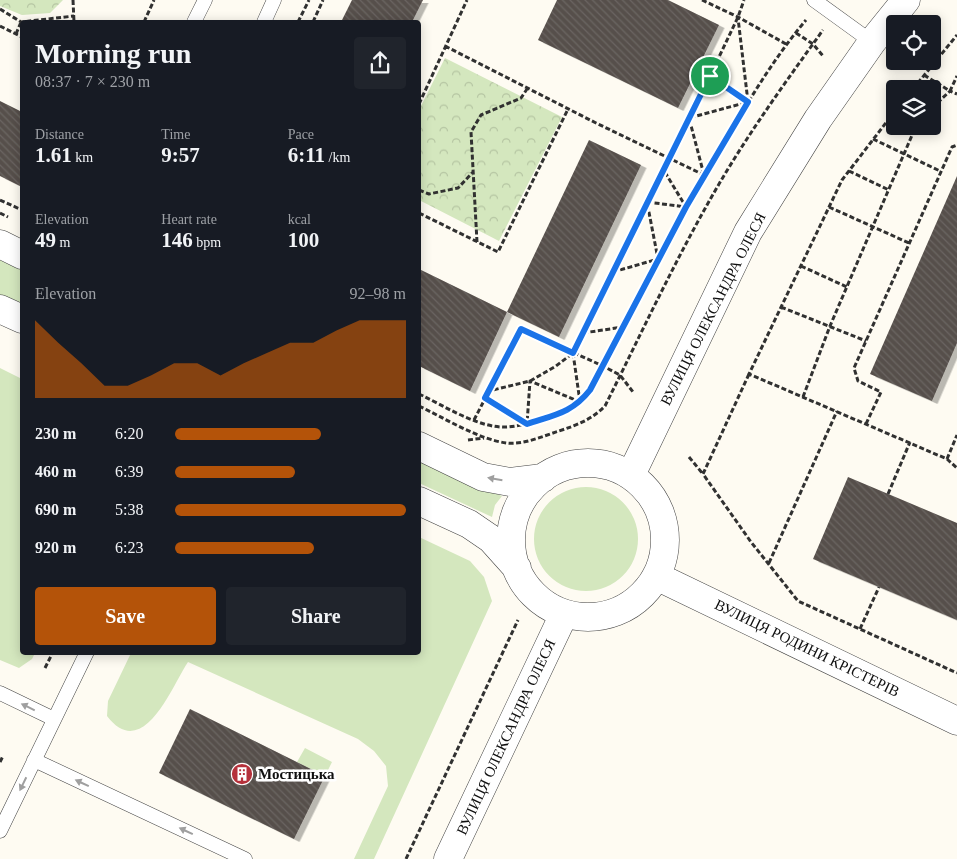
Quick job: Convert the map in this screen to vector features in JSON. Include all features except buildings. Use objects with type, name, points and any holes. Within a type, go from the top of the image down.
[{"type":"street","name":"ВУЛИЦЯ ОЛЕКСАНДРА ОЛЕСЯ","points":[[631,475],[748,232],[818,118],[872,42],[906,0]]},
{"type":"street","points":[[0,244],[20,254]]},
{"type":"street","points":[[0,309],[20,318]]},
{"type":"street","points":[[421,447],[483,477],[510,482],[543,478]]},
{"type":"street","points":[[584,463],[606,465],[631,475],[650,493],[662,518],[666,544],[660,570],[651,585],[639,598],[625,608],[608,615],[591,618],[564,614],[552,609],[531,592],[523,581],[512,555],[512,526],[516,512],[527,493],[543,478],[562,467],[584,463]]},
{"type":"street","points":[[421,502],[469,524],[491,539],[517,568]]},
{"type":"street","name":"ВУЛИЦЯ РОДИНИ КРІСТЕРІВ","points":[[656,576],[957,721]]},
{"type":"street","name":"ВУЛИЦЯ ОЛЕКСАНДРА ОЛЕСЯ","points":[[448,859],[564,614]]},
{"type":"lane","points":[[195,20],[205,0]]},
{"type":"lane","points":[[265,20],[274,0]]},
{"type":"lane","points":[[816,2],[872,42]]},
{"type":"lane","points":[[0,831],[86,655]]},
{"type":"lane","points":[[1,694],[54,719]]},
{"type":"lane","points":[[34,760],[245,859]]},
{"type":"path","points":[[73,0],[74,20]]},
{"type":"path","points":[[145,20],[154,0]]},
{"type":"path","points":[[299,20],[308,0]]},
{"type":"path","points":[[313,20],[323,0]]},
{"type":"path","points":[[421,100],[467,0]]},
{"type":"path","points":[[702,0],[738,17],[786,44]]},
{"type":"path","points":[[489,390],[530,381],[556,366],[573,353],[710,76],[744,0]]},
{"type":"path","points":[[421,395],[482,424],[506,427],[527,424],[567,411],[581,402],[590,390],[704,175],[748,102],[816,2]]},
{"type":"path","points":[[0,10],[20,21]]},
{"type":"path","points":[[421,407],[487,438],[508,443],[524,442],[585,422],[596,415],[605,406],[679,257],[720,183],[783,86],[834,15]]},
{"type":"path","points":[[39,20],[74,16]]},
{"type":"path","points":[[738,17],[748,102]]},
{"type":"path","points":[[16,34],[20,24]]},
{"type":"path","points":[[0,26],[20,36]]},
{"type":"path","points":[[796,33],[813,44],[823,56]]},
{"type":"path","points":[[920,80],[957,35]]},
{"type":"path","points":[[445,46],[527,89],[704,175]]},
{"type":"path","points":[[924,74],[957,94]]},
{"type":"path","points":[[710,76],[748,102]]},
{"type":"path","points":[[941,99],[950,90],[957,76]]},
{"type":"path","points":[[478,242],[471,132],[481,115],[521,98],[527,89]]},
{"type":"path","points":[[689,118],[748,102]]},
{"type":"path","points":[[421,214],[498,252],[568,109]]},
{"type":"path","points":[[689,118],[704,175]]},
{"type":"path","points":[[703,474],[842,180],[886,122]]},
{"type":"path","points":[[803,397],[830,326],[912,135]]},
{"type":"path","points":[[873,139],[940,171]]},
{"type":"path","points":[[866,424],[881,392],[858,381],[854,368],[940,171],[952,147],[957,145]]},
{"type":"path","points":[[663,170],[686,207]]},
{"type":"path","points":[[421,191],[429,194],[458,188],[474,171]]},
{"type":"path","points":[[849,171],[889,190]]},
{"type":"path","points":[[0,200],[20,209]]},
{"type":"path","points":[[648,202],[686,207]]},
{"type":"path","points":[[648,202],[658,259]]},
{"type":"path","points":[[829,206],[909,242]]},
{"type":"path","points":[[613,272],[658,259]]},
{"type":"path","points":[[801,266],[847,287]]},
{"type":"path","points":[[781,307],[866,341]]},
{"type":"path","points":[[583,333],[624,327]]},
{"type":"path","points":[[474,420],[521,329],[620,375],[633,392]]},
{"type":"path","points":[[573,353],[581,402]]},
{"type":"path","points":[[749,374],[910,442],[946,459],[957,468]]},
{"type":"path","points":[[530,381],[581,402]]},
{"type":"path","points":[[527,424],[530,381]]},
{"type":"path","points":[[485,398],[527,424]]},
{"type":"path","points":[[769,564],[837,411]]},
{"type":"path","points":[[946,459],[957,436]]},
{"type":"path","points":[[888,494],[910,442]]},
{"type":"path","points":[[689,457],[798,601],[957,673]]},
{"type":"path","points":[[860,629],[879,587]]},
{"type":"path","points":[[406,859],[518,620]]},
{"type":"path","points":[[45,668],[51,655]]},
{"type":"path","points":[[0,762],[3,756]]},
{"type":"green space","points":[[0,0],[63,0],[50,13],[22,15],[0,6]]},
{"type":"green space","points":[[445,58],[562,117],[499,241],[421,201],[421,106]]},
{"type":"green space","points":[[0,257],[20,267],[20,305],[0,295]]},
{"type":"green space","points":[[0,368],[20,378],[20,655],[34,655],[32,659],[19,668],[0,660]]},
{"type":"green space","points":[[421,460],[502,496],[495,505],[492,517],[421,484]]},
{"type":"green space","points":[[586,487],[606,491],[623,502],[634,519],[638,539],[634,559],[623,576],[606,587],[586,591],[566,587],[549,576],[538,559],[534,539],[538,519],[549,502],[566,491]]},
{"type":"green space","points":[[421,538],[470,561],[484,577],[492,601],[374,859],[354,859],[388,786],[386,766],[374,751],[358,739],[188,662],[165,702],[155,716],[144,726],[133,731],[120,728],[107,716],[108,701],[130,655],[421,655]]},
{"type":"green space","points":[[305,748],[332,762],[325,776],[297,762]]},
{"type":"place","name":"Мостицька","points":[[242,774]]},
{"type":"route","points":[[710,76],[748,102],[686,207],[590,390],[581,402],[567,411],[527,424],[485,398],[521,329],[573,353],[710,76]]}]
